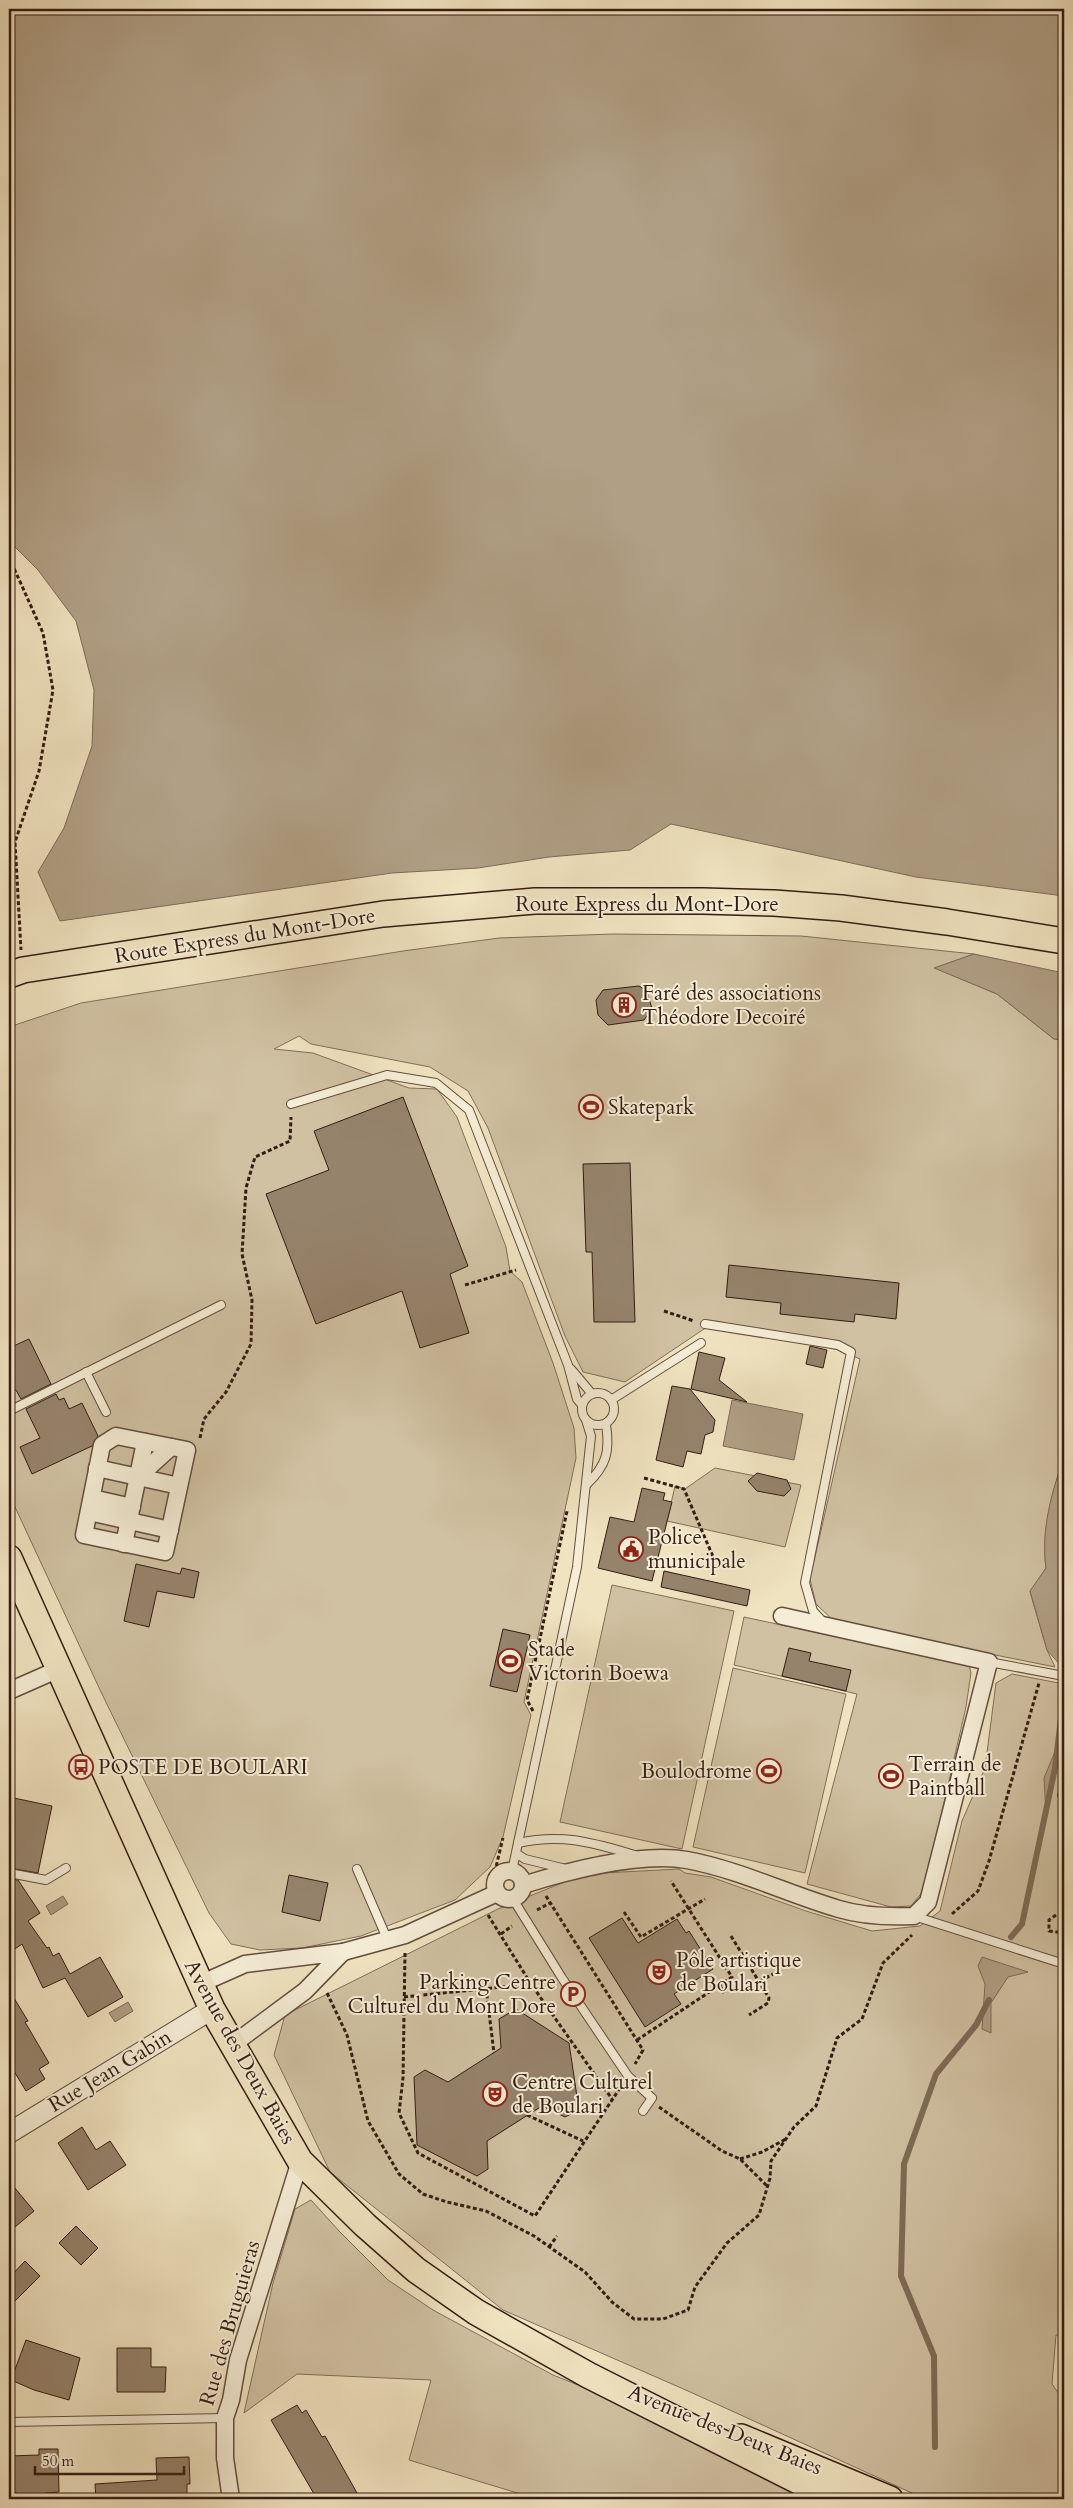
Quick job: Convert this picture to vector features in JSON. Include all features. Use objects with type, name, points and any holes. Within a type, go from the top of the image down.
[{"type":"main road","name":"Route Express du Mont-Dore","points":[[13,972],[383,914],[535,901],[703,901],[774,903],[841,908],[948,922],[1064,941]]},
{"type":"main road","name":"Avenue des Deux Baies","points":[[9,1558],[212,2009],[300,2161],[416,2270],[476,2312],[588,2374],[834,2499]]},
{"type":"main road","name":"Avenue des Deux Baies","points":[[588,2374],[890,2499]]},
{"type":"street","points":[[116,1436],[145,1442],[187,1450],[165,1552],[84,1535],[102,1445],[116,1436]]},
{"type":"street","points":[[124,1544],[145,1442]]},
{"type":"street","points":[[138,1477],[171,1447]]},
{"type":"street","points":[[97,1468],[179,1486]]},
{"type":"street","points":[[90,1505],[130,1514],[170,1530]]},
{"type":"street","points":[[530,1883],[512,1871],[502,1872],[496,1879],[497,1893],[504,1899],[513,1899],[521,1894],[530,1883],[571,1870],[651,1860],[686,1860],[749,1876],[840,1910],[890,1917],[914,1916],[928,1902],[989,1662],[782,1616]]},
{"type":"street","points":[[9,1691],[59,1669]]},
{"type":"street","points":[[200,1984],[245,1964],[343,1952],[405,1935],[497,1893]]},
{"type":"street","points":[[232,2045],[305,1990],[343,1952]]},
{"type":"street","name":"Rue Jean Gabin","points":[[9,2133],[212,2009]]},
{"type":"street","name":"Rue des Bruguieras","points":[[231,2499],[226,2458],[225,2418],[231,2400],[238,2360],[300,2161]]},
{"type":"lane","points":[[291,1104],[387,1075],[436,1083],[469,1110],[568,1365],[577,1399],[582,1405],[582,1411],[591,1436],[577,1567],[512,1871]]},
{"type":"lane","points":[[9,1411],[221,1305]]},
{"type":"lane","points":[[705,1324],[838,1345],[851,1352],[805,1583],[813,1611],[828,1627]]},
{"type":"lane","points":[[611,1400],[701,1344]]},
{"type":"lane","points":[[568,1365],[592,1394]]},
{"type":"lane","points":[[86,1372],[106,1412]]},
{"type":"lane","points":[[582,1405],[592,1394],[602,1394],[611,1400],[614,1405],[613,1416],[606,1424],[595,1425],[586,1420]]},
{"type":"lane","points":[[587,1484],[601,1471],[608,1444],[606,1424]]},
{"type":"lane","points":[[989,1662],[1064,1676]]},
{"type":"lane","points":[[518,1843],[531,1840],[579,1839],[651,1860]]},
{"type":"lane","points":[[517,1854],[525,1859],[571,1870]]},
{"type":"lane","points":[[9,1873],[46,1880],[66,1868]]},
{"type":"lane","points":[[357,1870],[388,1940]]},
{"type":"lane","points":[[513,1899],[562,1978],[628,2076],[652,2098],[643,2112]]},
{"type":"lane","points":[[914,1916],[1064,1964]]},
{"type":"lane","points":[[9,2422],[225,2418]]},
{"type":"path","points":[[9,557],[43,632],[53,690],[39,771],[15,842],[13,972]]},
{"type":"path","points":[[198,1444],[204,1419],[226,1392],[252,1344],[252,1300],[242,1254],[246,1188],[255,1157],[290,1141],[291,1104]]},
{"type":"path","points":[[465,1285],[515,1269],[520,1273]]},
{"type":"path","points":[[664,1311],[705,1324]]},
{"type":"path","points":[[644,1478],[684,1489],[714,1559]]},
{"type":"path","points":[[535,1715],[527,1700],[568,1509]]},
{"type":"path","points":[[327,1993],[347,2035],[368,2121],[399,2174],[423,2194],[486,2211],[549,2247],[585,2272],[612,2302],[634,2319],[663,2319],[688,2310],[695,2287],[727,2243],[759,2215],[767,2186],[771,2161],[786,2139],[816,2106],[837,2038],[862,2019],[883,1964],[910,1935],[941,1926],[978,1891],[992,1852],[1042,1672]]},
{"type":"path","points":[[488,1877],[494,1871],[504,1834]]},
{"type":"path","points":[[1064,1840],[1064,1845]]},
{"type":"path","points":[[637,2040],[732,1978],[671,1881]]},
{"type":"path","points":[[530,1883],[550,1903],[643,2050],[633,2067]]},
{"type":"path","points":[[624,1912],[641,1937],[705,1899]]},
{"type":"path","points":[[537,1910],[550,1903]]},
{"type":"path","points":[[481,1915],[486,1913],[501,1934],[531,1984],[612,2099]]},
{"type":"path","points":[[1056,1915],[1049,1920],[1049,1931],[1064,1934]]},
{"type":"path","points":[[501,1934],[512,1926]]},
{"type":"path","points":[[731,1936],[769,1998],[768,2003],[749,2015]]},
{"type":"path","points":[[399,1953],[409,1948]]},
{"type":"path","points":[[405,1950],[403,2078],[399,2113],[418,2153],[535,2216],[621,2086]]},
{"type":"path","points":[[760,1981],[775,1973]]},
{"type":"path","points":[[404,1997],[531,1984]]},
{"type":"path","points":[[720,1986],[724,1993]]},
{"type":"path","points":[[486,1988],[494,2053]]},
{"type":"path","points":[[650,2101],[722,2151],[740,2159],[767,2186]]},
{"type":"path","points":[[527,2115],[583,2141]]},
{"type":"path","points":[[740,2159],[762,2152],[786,2139]]},
{"type":"path","points":[[549,2247],[557,2236]]},
{"type":"shaded area","points":[[9,9],[1064,9],[1064,896],[916,877],[671,824],[630,850],[549,857],[478,868],[392,873],[60,921],[38,872],[64,828],[92,746],[94,690],[76,621],[38,570],[9,541]]},
{"type":"shaded area","points":[[613,934],[801,936],[974,954],[935,968],[997,994],[1054,1039],[1064,1040],[1064,1457],[1055,1484],[1046,1526],[1046,1568],[1030,1592],[1047,1650],[1055,1667],[836,1623],[816,1604],[810,1579],[860,1359],[839,1350],[716,1321],[625,1382],[583,1372],[565,1336],[488,1128],[468,1091],[430,1067],[311,1044],[299,1036],[274,1049],[313,1053],[409,1088],[437,1089],[457,1117],[506,1247],[510,1271],[522,1282],[553,1363],[574,1428],[576,1458],[524,1702],[531,1715],[503,1837],[490,1867],[455,1900],[361,1936],[302,1948],[260,1950],[231,1944],[209,1913],[101,1692],[9,1494],[9,1027],[81,1003],[403,951],[499,938]]},
{"type":"shaded area","points":[[974,954],[1064,973],[1064,1040],[1054,1039],[997,994],[934,968]]},
{"type":"shaded area","points":[[732,1400],[803,1414],[794,1460],[723,1446]]},
{"type":"shaded area","points":[[1064,1457],[1064,1663],[1062,1667],[1047,1650],[1030,1591],[1046,1568],[1045,1540],[1048,1512]]},
{"type":"shaded area","points":[[715,1468],[801,1485],[785,1547],[667,1521],[675,1486],[685,1489]]},
{"type":"shaded area","points":[[612,1585],[734,1611],[682,1849],[560,1822]]},
{"type":"shaded area","name":"Terrain de Paintball","points":[[744,1617],[969,1665],[971,1673],[966,1707],[924,1890],[911,1906],[891,1907],[807,1884],[857,1694],[734,1665]]},
{"type":"shaded area","name":"Boulodrome","points":[[733,1668],[846,1694],[805,1873],[693,1847]]},
{"type":"shaded area","points":[[1012,1674],[1064,1684],[1064,1777],[1061,1799],[1064,1792],[1064,2335],[1056,2335],[1052,2384],[1064,2401],[1064,2499],[925,2499],[688,2391],[503,2310],[330,2172],[274,2055],[285,2015],[498,1909],[584,1874],[679,1869],[685,1873],[711,1877],[806,1911],[872,1931],[920,1926],[940,1911],[962,1821],[985,1768],[996,1683]]},
{"type":"shaded area","points":[[1059,1742],[1046,1814],[1044,1778]]},
{"type":"shaded area","points":[[63,1896],[68,1904],[51,1915],[46,1906]]},
{"type":"shaded area","points":[[982,1957],[1028,1972],[1008,1977],[991,2003],[991,2033],[982,2029],[985,1984],[978,1966]]},
{"type":"shaded area","points":[[128,2002],[133,2011],[115,2022],[109,2013]]},
{"type":"shaded area","points":[[311,2200],[388,2280],[433,2310],[553,2375],[636,2408],[667,2430],[700,2443],[806,2499],[537,2499],[409,2460],[431,2380],[297,2374],[244,2413],[273,2283],[295,2209]]},
{"type":"building","name":"Faré des associations Théodore Decoiré","points":[[639,986],[647,991],[652,1009],[644,1020],[608,1025],[598,1015],[596,1000],[603,990]]},
{"type":"building","points":[[403,1097],[468,1266],[450,1274],[469,1333],[420,1348],[402,1291],[316,1324],[266,1194],[329,1170],[314,1131]]},
{"type":"building","points":[[630,1163],[635,1322],[594,1322],[592,1252],[586,1252],[583,1164]]},
{"type":"building","points":[[729,1265],[899,1283],[896,1319],[855,1314],[854,1322],[780,1314],[781,1303],[726,1297]]},
{"type":"building","points":[[29,1339],[51,1384],[21,1399],[16,1390],[9,1393],[9,1348]]},
{"type":"building","points":[[810,1346],[827,1350],[823,1368],[806,1364]]},
{"type":"building","points":[[699,1352],[725,1358],[719,1380],[747,1402],[691,1389]]},
{"type":"building","points":[[672,1386],[690,1389],[715,1420],[713,1432],[705,1435],[701,1454],[687,1451],[683,1467],[656,1460]]},
{"type":"building","points":[[56,1394],[59,1400],[64,1398],[69,1409],[82,1403],[98,1436],[92,1446],[32,1474],[20,1447],[40,1438],[26,1409]]},
{"type":"building","points":[[757,1473],[787,1480],[791,1489],[784,1496],[757,1491],[748,1481]]},
{"type":"building","name":"Police municipale","points":[[642,1488],[665,1493],[663,1500],[672,1502],[652,1581],[598,1568],[610,1517],[634,1522]]},
{"type":"building","points":[[136,1564],[180,1574],[182,1568],[199,1572],[194,1598],[157,1591],[149,1627],[124,1621]]},
{"type":"building","points":[[664,1571],[750,1590],[747,1606],[661,1587]]},
{"type":"building","name":"Stade Victorin Boewa","points":[[503,1629],[530,1635],[517,1692],[490,1686]]},
{"type":"building","points":[[789,1648],[811,1653],[809,1661],[851,1670],[846,1691],[782,1676]]},
{"type":"building","points":[[9,1797],[52,1806],[38,1873],[9,1868]]},
{"type":"building","points":[[289,1875],[328,1883],[320,1921],[282,1912]]},
{"type":"building","points":[[9,1879],[18,1880],[40,1913],[28,1921],[47,1948],[49,1947],[53,1956],[59,1953],[70,1974],[100,1957],[123,1997],[88,2017],[65,1978],[43,1988],[22,1944],[9,1953]]},
{"type":"building","name":"Pôle artistique de Boulari","points":[[622,1918],[638,1943],[677,1919],[686,1933],[689,1931],[713,1969],[674,1994],[681,2004],[645,2027],[589,1938]]},
{"type":"building","points":[[9,1990],[28,2021],[25,2022],[49,2063],[39,2069],[45,2079],[26,2091],[9,2063]]},
{"type":"building","name":"Centre Culturel de Boulari","points":[[516,2009],[569,2043],[579,2110],[565,2117],[542,2106],[487,2141],[488,2169],[477,2176],[417,2145],[414,2077],[425,2070],[448,2082],[501,2048],[499,2019]]},
{"type":"building","points":[[82,2127],[96,2150],[110,2141],[126,2165],[88,2190],[58,2143]]},
{"type":"building","points":[[9,2181],[34,2211],[9,2232]]},
{"type":"building","points":[[76,2226],[98,2248],[81,2265],[59,2243]]},
{"type":"building","points":[[25,2261],[40,2276],[9,2307],[9,2278]]},
{"type":"building","points":[[26,2340],[80,2358],[69,2400],[34,2390],[11,2380]]},
{"type":"building","points":[[117,2348],[151,2348],[151,2367],[166,2367],[165,2392],[117,2392]]},
{"type":"building","points":[[297,2405],[302,2413],[306,2410],[322,2437],[325,2436],[357,2493],[347,2499],[317,2499],[271,2420]]},
{"type":"building","points":[[39,2449],[58,2449],[59,2492],[46,2493],[46,2499],[17,2499],[17,2493],[9,2493],[9,2456],[39,2455]]},
{"type":"building","points":[[189,2457],[190,2484],[187,2484],[187,2499],[96,2499],[95,2484],[157,2480],[156,2458]]},
{"type":"waterway","points":[[1011,1937],[1022,1924],[1055,1768],[1064,1693]]},
{"type":"waterway","points":[[935,2447],[934,2356],[901,2276],[904,2164],[936,2074],[976,2025],[989,2000]]},
{"type":"place","name":"Faré des associations Théodore Decoiré","points":[[624,1005]]},
{"type":"place","name":"Skatepark","points":[[591,1107]]},
{"type":"place","name":"Police municipale","points":[[631,1549]]},
{"type":"place","name":"Stade Victorin Boewa","points":[[510,1661]]},
{"type":"place","name":"POSTE DE BOULARI","points":[[81,1767]]},
{"type":"place","name":"Boulodrome","points":[[769,1771]]},
{"type":"place","name":"Terrain de Paintball","points":[[891,1776]]},
{"type":"place","name":"Pôle artistique de Boulari","points":[[659,1972]]},
{"type":"place","name":"Parking Centre Culturel du Mont Dore","points":[[573,1994]]},
{"type":"place","name":"Centre Culturel de Boulari","points":[[495,2094]]}]
